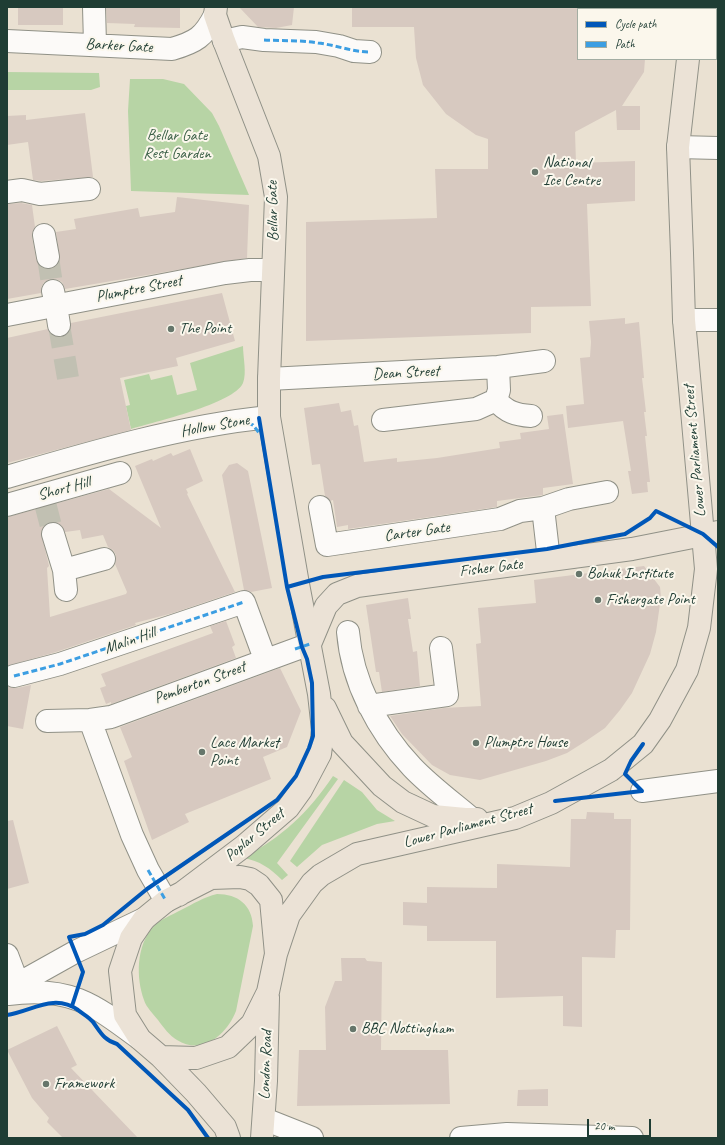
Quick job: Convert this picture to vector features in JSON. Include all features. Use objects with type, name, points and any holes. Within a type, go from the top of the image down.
[{"type":"main road","name":"Bellar Gate","points":[[215,11],[224,41],[266,149],[273,173],[276,197],[272,270],[269,417]]},
{"type":"main road","name":"Lower Parliament Street","points":[[276,954],[289,915],[312,883],[357,854],[514,818],[551,803],[611,770],[642,744],[660,720],[687,670],[699,628],[710,533],[684,320],[678,147],[688,60]]},
{"type":"main road","name":"Hollow Stone","points":[[269,417],[310,644]]},
{"type":"main road","name":"Fisher Gate","points":[[310,644],[326,606],[337,594],[357,586],[632,549],[710,533]]},
{"type":"main road","name":"Poplar Street","points":[[173,898],[244,846],[288,808],[302,790],[320,754],[323,730],[319,694],[310,644]]},
{"type":"main road","points":[[319,694],[342,743],[382,786],[404,802],[433,816],[472,819],[514,818]]},
{"type":"main road","points":[[161,1057],[196,1058],[228,1047],[252,1024],[268,992],[276,954],[271,900],[259,885],[250,879],[240,877],[212,878],[173,898],[144,919],[131,938],[120,971],[125,1015],[140,1038],[161,1057],[214,1114],[225,1127],[229,1138]]},
{"type":"main road","name":"London Road","points":[[263,1128],[266,1081],[268,992]]},
{"type":"street","points":[[94,7],[95,44]]},
{"type":"street","name":"Barker Gate","points":[[7,41],[95,44],[172,49],[197,40],[208,29],[215,11]]},
{"type":"street","points":[[224,41],[242,37],[264,40],[316,42],[339,46],[354,51],[370,52]]},
{"type":"street","points":[[678,147],[718,148]]},
{"type":"street","points":[[7,192],[22,190],[40,194],[89,189]]},
{"type":"street","points":[[44,235],[48,257]]},
{"type":"street","name":"Plumptre Street","points":[[7,315],[56,307],[224,273],[250,270],[272,270]]},
{"type":"street","points":[[684,320],[718,320]]},
{"type":"street","name":"Dean Street","points":[[269,379],[498,367],[544,361]]},
{"type":"street","points":[[383,420],[476,409],[496,400],[499,390],[498,367]]},
{"type":"street","points":[[496,400],[505,410],[517,415],[531,416]]},
{"type":"street","name":"Hollow Stone","points":[[7,477],[32,463],[91,452],[220,423],[269,417]]},
{"type":"street","name":"Short Hill","points":[[7,504],[43,499],[120,473]]},
{"type":"street","name":"Carter Gate","points":[[320,507],[327,545],[500,519],[512,514],[543,508],[569,499],[607,492]]},
{"type":"street","points":[[543,508],[549,560]]},
{"type":"street","points":[[53,534],[65,580],[104,559]]},
{"type":"street","name":"Malin Hill","points":[[14,676],[60,664],[244,602],[265,659]]},
{"type":"street","points":[[348,632],[349,647],[355,671],[369,706],[390,739],[412,766],[472,819]]},
{"type":"street","name":"Pemberton Street","points":[[47,721],[90,720],[111,717],[265,659],[310,644]]},
{"type":"street","points":[[369,706],[447,695],[441,648]]},
{"type":"street","points":[[90,720],[132,835],[150,874],[173,898]]},
{"type":"street","points":[[642,791],[718,782]]},
{"type":"street","points":[[11,990],[75,952],[144,919]]},
{"type":"street","points":[[7,955],[11,990]]},
{"type":"street","points":[[11,990],[34,990],[75,997],[106,1013],[140,1038]]},
{"type":"street","points":[[263,1128],[312,1138]]},
{"type":"street","points":[[461,1138],[507,1134],[632,1138]]},
{"type":"green space","points":[[7,72],[99,73],[100,87],[91,90],[7,90]]},
{"type":"green space","name":"Bellar Gate Rest Garden","points":[[130,79],[163,79],[184,84],[212,113],[249,195],[131,191],[128,111]]},
{"type":"green space","points":[[243,346],[245,370],[244,379],[237,391],[209,405],[131,429],[126,406],[130,405],[124,380],[149,374],[151,380],[172,375],[177,395],[197,390],[190,363]]},
{"type":"green space","points":[[333,776],[338,779],[277,863],[288,875],[282,880],[264,866],[255,861],[243,858],[270,842],[304,813]]},
{"type":"green space","points":[[344,780],[362,792],[377,810],[395,821],[377,824],[322,845],[297,867],[290,861]]},
{"type":"green space","points":[[217,894],[231,896],[242,902],[250,912],[252,919],[253,926],[236,1011],[227,1027],[213,1040],[205,1044],[187,1044],[177,1040],[169,1034],[145,1003],[141,991],[139,962],[143,943],[153,927],[166,917]]},
{"type":"building","points":[[18,7],[63,7],[63,25],[18,25]]},
{"type":"building","points":[[106,7],[180,7],[180,28],[134,27],[135,24],[107,23]]},
{"type":"building","points":[[239,7],[294,7],[292,25],[276,28],[258,27]]},
{"type":"building","name":"National Ice Centre","points":[[352,7],[578,7],[577,60],[645,60],[644,72],[622,106],[640,106],[640,130],[617,130],[616,110],[575,132],[576,163],[635,161],[635,201],[587,204],[591,306],[531,307],[531,333],[306,341],[306,222],[437,218],[435,169],[488,169],[488,139],[476,135],[446,114],[423,85],[416,58],[414,27],[352,27]]},
{"type":"building","points":[[85,113],[93,177],[41,181],[33,180],[28,142],[7,145],[7,116],[26,115],[26,120]]},
{"type":"building","points":[[177,197],[249,205],[247,258],[65,289],[62,282],[56,279],[51,279],[44,282],[41,288],[41,293],[7,299],[7,204],[21,203],[32,205],[35,227],[32,237],[36,259],[43,269],[50,269],[56,266],[60,261],[56,232],[76,229],[74,219],[138,208],[140,217],[175,212]]},
{"type":"building","points":[[222,293],[235,341],[176,358],[178,366],[120,378],[131,430],[7,463],[7,338],[48,329],[54,336],[61,337],[67,334],[70,330],[71,323]]},
{"type":"building","points":[[625,318],[625,324],[639,322],[644,378],[642,378],[646,412],[644,412],[647,436],[645,436],[650,482],[647,482],[648,492],[632,494],[628,471],[631,471],[623,421],[568,428],[566,406],[584,404],[580,358],[590,357],[591,342],[589,321]]},
{"type":"building","points":[[339,403],[341,412],[351,410],[354,426],[358,425],[364,462],[397,458],[397,462],[437,458],[500,448],[499,442],[521,439],[520,433],[549,429],[547,416],[563,414],[573,484],[543,488],[543,495],[497,501],[497,507],[348,529],[348,525],[337,527],[333,500],[330,501],[325,496],[320,464],[312,465],[304,408]]},
{"type":"building","points":[[190,449],[203,481],[186,489],[187,494],[235,592],[173,613],[135,623],[136,625],[56,652],[7,666],[7,517],[109,489],[161,528],[135,466],[152,459],[153,461],[171,453],[173,456]],"holes":[[[50,522],[55,522],[61,525],[65,532],[80,530],[82,539],[103,535],[108,547],[113,550],[116,555],[115,564],[127,592],[126,594],[50,617],[47,568],[49,566],[41,532],[44,525]]]},
{"type":"building","points":[[237,463],[248,471],[272,588],[251,592],[244,590],[222,475],[229,465]]},
{"type":"building","points":[[644,566],[660,587],[661,597],[656,632],[650,654],[632,693],[605,728],[567,753],[546,761],[480,780],[450,775],[432,765],[402,734],[390,716],[444,708],[481,706],[476,644],[481,643],[478,608],[536,603],[534,580]]},
{"type":"building","points":[[408,598],[411,619],[408,619],[413,652],[417,651],[420,686],[382,692],[379,672],[376,672],[366,605]]},
{"type":"building","points":[[226,621],[235,645],[232,647],[236,658],[111,704],[111,702],[106,704],[100,688],[106,686],[101,674],[213,633],[210,626]]},
{"type":"building","name":"Lace Market Point","points":[[280,668],[301,711],[287,747],[263,757],[271,779],[185,814],[189,822],[152,840],[124,761],[132,757],[120,727]]},
{"type":"building","points":[[31,685],[23,729],[7,726],[7,686],[17,688]]},
{"type":"building","points":[[587,812],[614,813],[614,819],[631,819],[630,930],[616,930],[615,958],[582,957],[582,1027],[563,1026],[563,996],[496,998],[496,941],[427,941],[427,926],[403,925],[403,902],[427,903],[427,887],[497,888],[497,864],[570,867],[571,819],[586,819]]},
{"type":"building","points":[[13,820],[29,883],[7,889],[7,821]]},
{"type":"building","name":"BBC Nottingham","points":[[341,958],[365,958],[367,961],[382,962],[381,1050],[448,1050],[450,1104],[297,1106],[299,1050],[326,1050],[325,1007],[335,981],[342,981]]},
{"type":"building","name":"Framework","points":[[57,1026],[77,1065],[71,1068],[138,1138],[63,1138],[47,1122],[49,1118],[32,1098],[7,1050]]},
{"type":"building","points":[[548,1089],[548,1106],[517,1106],[518,1090]]},
{"type":"tunnel","points":[[48,257],[53,291]]},
{"type":"tunnel","points":[[59,325],[68,378]]},
{"type":"tunnel","points":[[45,503],[53,534]]},
{"type":"marked path","points":[[264,40],[311,42],[370,52]]},
{"type":"marked path","points":[[239,420],[253,425],[260,434]]},
{"type":"marked path","points":[[14,676],[60,664],[244,602]]},
{"type":"marked path","points":[[295,649],[310,644]]},
{"type":"marked path","points":[[148,870],[166,901]]},
{"type":"cycle path","points":[[72,1006],[83,972],[69,937],[85,934],[103,925],[147,889],[277,800],[296,776],[313,736],[312,683],[307,659],[302,647],[287,587],[259,418]]},
{"type":"cycle path","points":[[287,587],[323,577],[547,549],[625,534],[650,518],[656,511],[703,534],[718,547]]},
{"type":"cycle path","points":[[642,791],[625,774],[631,761],[643,744]]},
{"type":"cycle path","points":[[555,801],[642,791]]},
{"type":"cycle path","points":[[7,1015],[52,1003],[69,1005],[78,1010],[88,1017],[106,1038],[117,1044],[188,1110],[208,1138]]},
{"type":"place","name":"National Ice Centre","points":[[535,172]]},
{"type":"place","name":"The Point","points":[[171,329]]},
{"type":"place","name":"Bohuk Institute","points":[[579,574]]},
{"type":"place","name":"Fishergate Point","points":[[598,600]]},
{"type":"place","name":"Plumptre House","points":[[476,743]]},
{"type":"place","name":"Lace Market Point","points":[[202,752]]},
{"type":"place","name":"BBC Nottingham","points":[[353,1029]]},
{"type":"place","name":"Framework","points":[[46,1084]]}]
